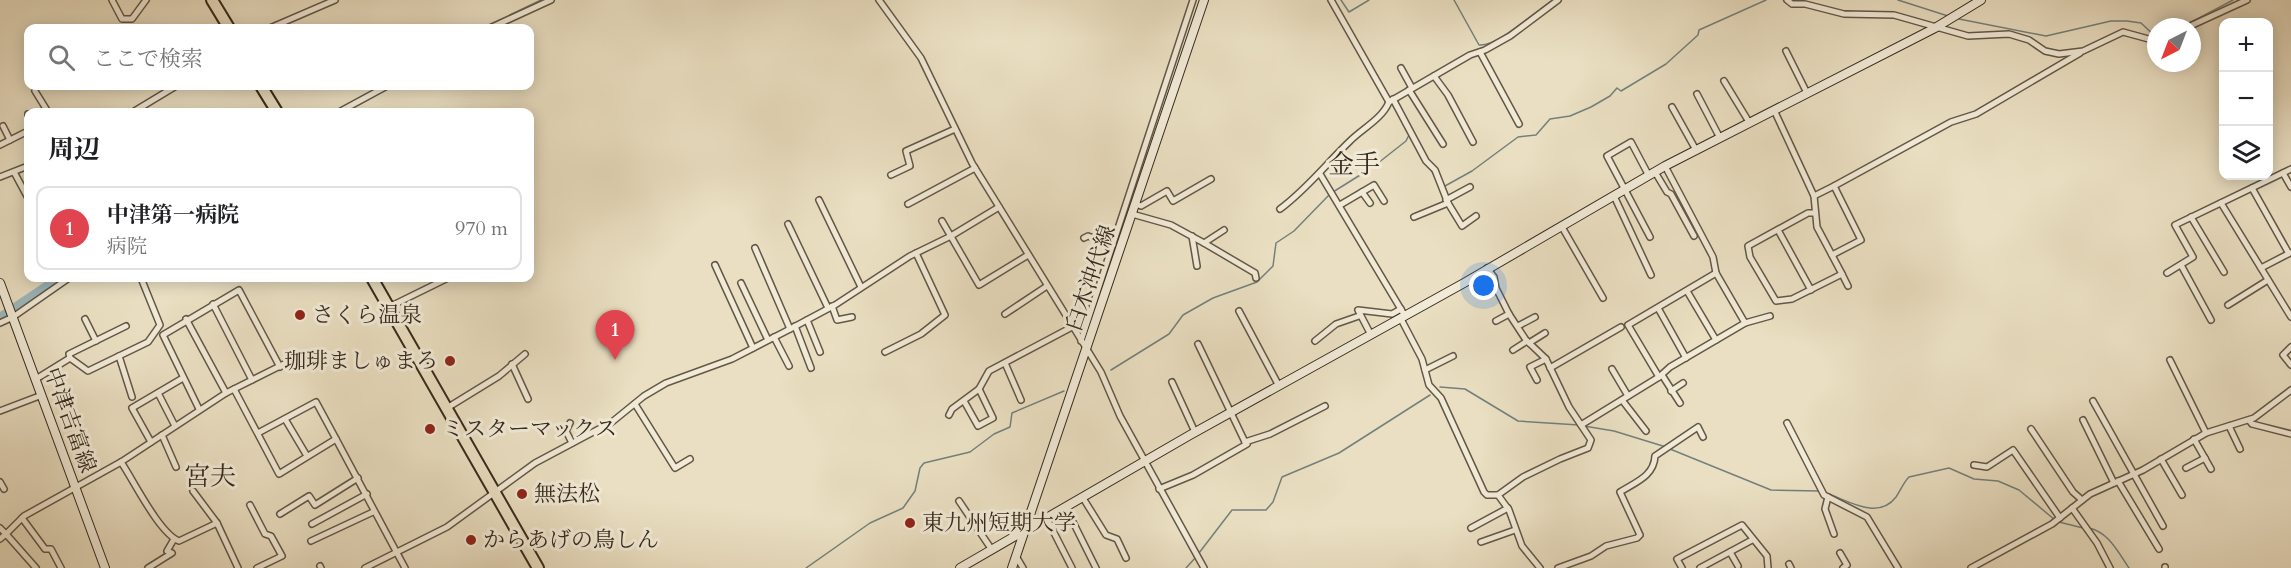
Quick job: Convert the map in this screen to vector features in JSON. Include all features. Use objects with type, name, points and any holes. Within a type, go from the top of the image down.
[{"type":"highway","points":[[212,0],[227,24]]},
{"type":"highway","points":[[263,90],[275,108]]},
{"type":"highway","points":[[374,282],[538,568]]},
{"type":"street","points":[[112,0],[122,19],[132,19],[146,0]]},
{"type":"street","points":[[279,24],[335,0]]},
{"type":"street","points":[[499,24],[550,0]]},
{"type":"street","points":[[879,0],[921,58],[975,168],[1101,372],[1120,416],[1144,462],[1204,568]]},
{"type":"street","points":[[1081,341],[1193,0]]},
{"type":"street","name":"臼木沖代線","points":[[1012,568],[1204,0]]},
{"type":"street","points":[[1331,0],[1426,161],[1435,171],[1447,202],[1462,226],[1476,216]]},
{"type":"street","points":[[1280,209],[1320,174],[1348,142],[1382,114],[1391,101],[1510,36],[1558,0]]},
{"type":"street","points":[[1787,0],[1792,4],[1815,6],[1844,14],[1894,15],[1968,36],[2009,34],[2029,40],[2045,51],[2059,54],[2083,51]]},
{"type":"street","points":[[960,568],[1195,432],[1562,227],[1665,166],[1935,28],[1981,0]]},
{"type":"street","points":[[2201,21],[2247,0]]},
{"type":"street","points":[[1814,196],[1951,122],[1976,114],[2083,51],[2123,32],[2147,39]]},
{"type":"street","points":[[1786,51],[1807,93]]},
{"type":"street","points":[[1480,52],[1519,124]]},
{"type":"street","points":[[1401,68],[1410,89],[1443,144]]},
{"type":"street","points":[[1434,76],[1448,95],[1473,142]]},
{"type":"street","points":[[1724,81],[1749,122]]},
{"type":"street","points":[[140,108],[169,90]]},
{"type":"street","points":[[346,108],[380,90]]},
{"type":"street","points":[[35,91],[46,108]]},
{"type":"street","points":[[1697,94],[1720,138]]},
{"type":"street","points":[[1672,107],[1696,150]]},
{"type":"street","points":[[1774,110],[1814,196],[1817,227],[1848,286]]},
{"type":"street","points":[[3,126],[10,140]]},
{"type":"street","points":[[891,175],[910,166],[906,151],[955,129]]},
{"type":"street","points":[[0,145],[24,133]]},
{"type":"street","points":[[1650,237],[1607,156],[1631,142],[1652,174],[1671,194],[1694,236]]},
{"type":"street","points":[[1665,166],[1713,257],[1716,273],[1744,323]]},
{"type":"street","points":[[0,177],[24,168]]},
{"type":"street","points":[[908,204],[975,168]]},
{"type":"street","points":[[2167,273],[2193,257],[2175,225],[2291,169]]},
{"type":"street","points":[[14,172],[24,191]]},
{"type":"street","points":[[2283,173],[2291,188]]},
{"type":"street","points":[[1320,174],[1403,315],[1429,385],[1440,398],[1484,492],[1487,495],[1498,495],[1523,477],[1588,448],[1591,440],[1546,359],[1528,342],[1509,314],[1496,288],[1494,277],[1487,268]]},
{"type":"street","points":[[1136,204],[1141,206],[1167,191],[1173,201],[1211,178]]},
{"type":"street","points":[[1340,205],[1374,185],[1384,201]]},
{"type":"street","points":[[1832,255],[1861,240],[1834,186]]},
{"type":"street","points":[[1414,217],[1447,202],[1470,188]]},
{"type":"street","points":[[2252,188],[2290,253],[2261,268]]},
{"type":"street","points":[[1362,192],[1370,203]]},
{"type":"street","points":[[1614,196],[1651,275]]},
{"type":"street","points":[[819,200],[861,287]]},
{"type":"street","points":[[2221,203],[2290,317]]},
{"type":"street","points":[[368,567],[447,526],[536,463],[612,422],[666,383],[732,358],[793,328],[830,308],[916,253],[951,236],[999,207]]},
{"type":"street","points":[[1815,213],[1808,213],[1748,246],[1750,257],[1772,298],[1781,301],[1811,290],[1842,274]]},
{"type":"street","points":[[1132,214],[1171,225],[1255,273],[1256,278]]},
{"type":"street","points":[[2191,217],[2224,272]]},
{"type":"street","points":[[942,221],[979,285],[1028,255]]},
{"type":"street","points":[[788,224],[837,320],[852,317]]},
{"type":"street","points":[[1562,227],[1603,298]]},
{"type":"street","points":[[1204,243],[1224,230]]},
{"type":"street","points":[[1778,230],[1811,290]]},
{"type":"street","points":[[1084,238],[1088,236],[1113,245]]},
{"type":"street","points":[[1192,236],[1197,266]]},
{"type":"street","points":[[755,248],[811,368]]},
{"type":"street","points":[[885,352],[921,334],[945,315],[916,253]]},
{"type":"street","points":[[715,265],[753,348]]},
{"type":"street","points":[[2181,265],[2211,320]]},
{"type":"street","points":[[1680,404],[1628,325],[1716,273]]},
{"type":"street","points":[[2228,305],[2268,280]]},
{"type":"street","points":[[0,323],[13,317],[63,282]]},
{"type":"street","points":[[70,358],[88,371],[148,342],[160,325],[143,282]]},
{"type":"street","points":[[389,307],[440,282]]},
{"type":"street","points":[[741,283],[768,340]]},
{"type":"street","points":[[1005,314],[1047,286]]},
{"type":"street","name":"中津吉富線","points":[[1,288],[105,568]]},
{"type":"street","points":[[199,409],[163,334],[239,290],[280,366]]},
{"type":"street","points":[[1687,291],[1716,340]]},
{"type":"street","points":[[213,304],[252,380]]},
{"type":"street","points":[[1658,308],[1686,358]]},
{"type":"street","points":[[1371,335],[1359,316],[1358,310],[1403,315]]},
{"type":"street","points":[[1239,311],[1279,386]]},
{"type":"street","points":[[1496,321],[1509,314]]},
{"type":"street","points":[[1315,341],[1336,324],[1359,316]]},
{"type":"street","points":[[1518,326],[1535,316]]},
{"type":"street","points":[[1581,425],[1744,323],[1770,316]]},
{"type":"street","points":[[85,319],[96,341]]},
{"type":"street","points":[[186,319],[226,393]]},
{"type":"street","points":[[807,320],[820,352]]},
{"type":"street","points":[[36,380],[70,358],[69,354],[126,326]]},
{"type":"street","points":[[949,415],[979,389],[988,371],[1072,327]]},
{"type":"street","points":[[1550,368],[1621,327]]},
{"type":"street","points":[[1513,350],[1545,333]]},
{"type":"street","points":[[774,337],[789,366]]},
{"type":"street","points":[[1159,489],[1193,475],[1247,444],[1198,344]]},
{"type":"street","points":[[2291,347],[2283,355],[2291,364]]},
{"type":"street","points":[[447,408],[525,354]]},
{"type":"street","points":[[119,356],[132,397]]},
{"type":"street","points":[[1425,370],[1453,356]]},
{"type":"street","points":[[0,539],[22,518],[76,490],[199,409],[294,359]]},
{"type":"street","points":[[1538,380],[1530,367],[1546,359]]},
{"type":"street","points":[[2170,360],[2206,433]]},
{"type":"street","points":[[1005,363],[1022,400]]},
{"type":"street","points":[[512,364],[528,399]]},
{"type":"street","points":[[1612,369],[1628,396]]},
{"type":"street","points":[[151,442],[132,408],[183,378]]},
{"type":"street","points":[[1172,382],[1195,432]]},
{"type":"street","points":[[1671,390],[1683,383]]},
{"type":"street","points":[[234,389],[279,474],[336,439]]},
{"type":"street","points":[[964,401],[978,426],[993,418],[979,389]]},
{"type":"street","points":[[1971,568],[2052,524],[2082,501],[2116,482],[2206,433],[2249,420],[2290,392]]},
{"type":"street","points":[[158,393],[175,426]]},
{"type":"street","points":[[0,411],[42,395]]},
{"type":"street","points":[[1622,400],[1646,431]]},
{"type":"street","points":[[2093,401],[2132,475],[2163,526]]},
{"type":"street","points":[[258,434],[316,402],[405,568]]},
{"type":"street","points":[[635,404],[675,468],[690,459]]},
{"type":"street","points":[[1245,442],[1270,434],[1325,406]]},
{"type":"street","points":[[285,419],[307,456]]},
{"type":"street","points":[[2083,420],[2116,482],[2159,549]]},
{"type":"street","points":[[2249,420],[2252,424],[2291,434]]},
{"type":"street","points":[[570,423],[566,431],[572,443]]},
{"type":"street","points":[[1787,423],[1824,495],[1867,517],[1898,568]]},
{"type":"street","points":[[1558,568],[1592,556],[1606,546],[1637,538],[1640,535],[1620,492],[1650,473],[1655,467],[1658,453],[1697,424],[1703,437]]},
{"type":"street","points":[[2229,426],[2240,449]]},
{"type":"street","points":[[2031,429],[2073,492],[2082,501]]},
{"type":"street","points":[[162,435],[176,467]]},
{"type":"street","points":[[2194,439],[2211,469]]},
{"type":"street","points":[[1974,465],[1988,467],[2013,450],[2059,518]]},
{"type":"street","points":[[2186,468],[2205,458]]},
{"type":"street","points":[[2161,459],[2182,495]]},
{"type":"street","points":[[121,462],[164,529],[174,539],[179,541],[218,523]]},
{"type":"street","points":[[280,514],[309,496],[315,505],[358,478]]},
{"type":"street","points":[[0,482],[4,489]]},
{"type":"street","points":[[193,491],[218,523],[238,568]]},
{"type":"street","points":[[312,524],[367,494]]},
{"type":"street","points":[[1498,495],[1508,508],[1522,546],[1540,568]]},
{"type":"street","points":[[1828,497],[1825,509],[1834,534]]},
{"type":"street","points":[[1083,498],[1106,535],[1117,539],[1126,558]]},
{"type":"street","points":[[959,501],[992,550]]},
{"type":"street","points":[[250,505],[265,534],[271,536],[282,556],[257,568]]},
{"type":"street","points":[[1066,508],[1096,568]]},
{"type":"street","points":[[1471,528],[1508,508]]},
{"type":"street","points":[[2072,508],[2097,543],[2110,568]]},
{"type":"street","points":[[311,541],[374,512]]},
{"type":"street","points":[[22,518],[45,549],[48,547],[51,549],[61,568]]},
{"type":"street","points":[[1047,519],[1072,568]]},
{"type":"street","points":[[1671,564],[1742,525],[1767,556],[1768,568]]},
{"type":"street","points":[[0,528],[36,568]]},
{"type":"street","points":[[1482,542],[1515,530]]},
{"type":"street","points":[[148,568],[172,553],[167,550],[174,539]]},
{"type":"street","points":[[1702,568],[1752,540]]},
{"type":"street","points":[[1730,552],[1738,566]]},
{"type":"street","points":[[1840,553],[1847,566],[1843,568]]},
{"type":"street","points":[[1016,556],[1023,568]]},
{"type":"street","points":[[1677,560],[1682,568]]},
{"type":"street","points":[[1577,561],[1581,568]]},
{"type":"waterway","points":[[491,24],[541,0]]},
{"type":"waterway","points":[[1341,0],[1349,12],[1369,0]]},
{"type":"waterway","points":[[1454,0],[1479,45],[1487,44],[1506,35],[1553,0]]},
{"type":"waterway","points":[[1445,186],[1472,171],[1518,137],[1536,135],[1550,119],[1570,116],[1591,107],[1610,96],[1617,88],[1621,91],[1666,64],[1698,35],[1699,30],[1766,0]]},
{"type":"waterway","points":[[1898,0],[1948,16]]},
{"type":"waterway","points":[[2199,18],[2233,0]]},
{"type":"waterway","points":[[1959,19],[2046,36],[2111,21],[2141,23],[2147,29]]},
{"type":"waterway","points":[[352,108],[369,99]]},
{"type":"waterway","points":[[1333,192],[1373,167],[1406,141],[1409,135],[1411,139]]},
{"type":"waterway","points":[[1430,168],[1440,186]]},
{"type":"waterway","points":[[1111,370],[1169,334],[1183,315],[1213,298],[1257,282],[1273,266],[1276,243],[1294,231],[1329,195]]},
{"type":"waterway","points":[[0,318],[54,282]]},
{"type":"waterway","points":[[1440,387],[1465,389],[1518,421],[1579,425]]},
{"type":"waterway","points":[[806,568],[870,523],[903,508],[915,491],[920,468],[924,463],[970,452],[994,434],[1010,427],[1012,413],[1064,391]]},
{"type":"waterway","points":[[1199,553],[1232,510],[1266,510],[1273,502],[1282,477],[1339,453],[1430,395]]},
{"type":"waterway","points":[[1584,426],[1614,431],[1666,447]]},
{"type":"waterway","points":[[1670,449],[1771,490],[1819,491]]},
{"type":"waterway","points":[[1826,493],[1862,507],[1880,507],[1889,504],[1896,497],[1909,477],[1949,468],[1974,479],[1998,481],[2019,490],[2055,520]]},
{"type":"waterway","points":[[2059,522],[2083,528]]},
{"type":"waterway","points":[[2088,528],[2107,538],[2129,568]]},
{"type":"waterway","points":[[1186,568],[1196,557]]},
{"type":"place","name":"さくら温泉","points":[[300,315]]},
{"type":"place","name":"中津第一病院","points":[[615,360]]},
{"type":"place","name":"珈琲ましゅまろ","points":[[450,361]]},
{"type":"place","name":"ミスターマックス","points":[[430,429]]},
{"type":"place","name":"無法松","points":[[522,494]]},
{"type":"place","name":"東九州短期大学","points":[[910,523]]},
{"type":"place","name":"からあげの鳥しん","points":[[471,540]]},
{"type":"district","name":"金手","points":[[1354,164]]},
{"type":"district","name":"宮夫","points":[[210,476]]}]
